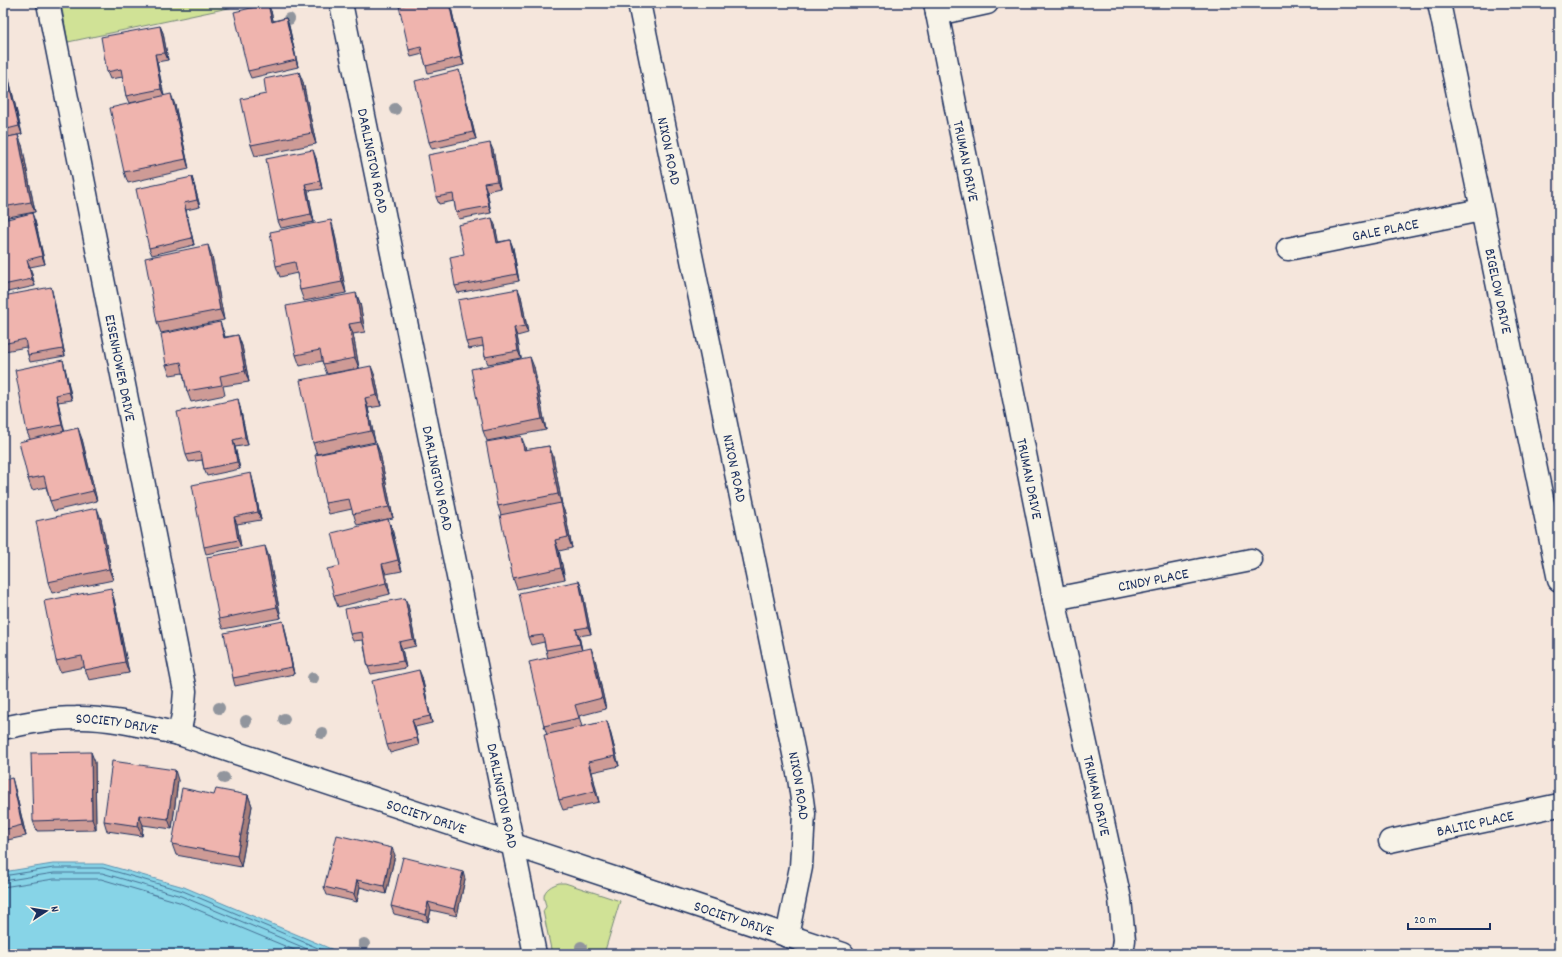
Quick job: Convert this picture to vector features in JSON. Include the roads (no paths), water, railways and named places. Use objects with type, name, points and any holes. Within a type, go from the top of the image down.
[{"type":"street","name":"EISENHOWER DRIVE","points":[[48,3],[185,691],[183,715],[179,734]]},
{"type":"street","name":"DARLINGTON ROAD","points":[[341,3],[535,954]]},
{"type":"street","name":"NIXON ROAD","points":[[639,3],[799,778],[804,814],[801,866],[787,936]]},
{"type":"street","points":[[936,9],[987,3]]},
{"type":"street","name":"BIGELOW DRIVE","points":[[1439,3],[1559,580]]},
{"type":"street","name":"TRUMAN DRIVE","points":[[936,9],[1054,599],[1120,898],[1124,940],[1122,954]]},
{"type":"street","name":"GALE PLACE","points":[[1288,249],[1481,210]]},
{"type":"street","name":"CINDY PLACE","points":[[1054,599],[1251,560]]},
{"type":"street","name":"SOCIETY DRIVE","points":[[3,728],[42,720],[77,718],[126,722],[179,734],[843,954]]},
{"type":"street","name":"BALTIC PLACE","points":[[1390,841],[1559,805]]},
{"type":"water","points":[[53,864],[103,864],[184,887],[343,954],[3,954],[3,872]]}]
